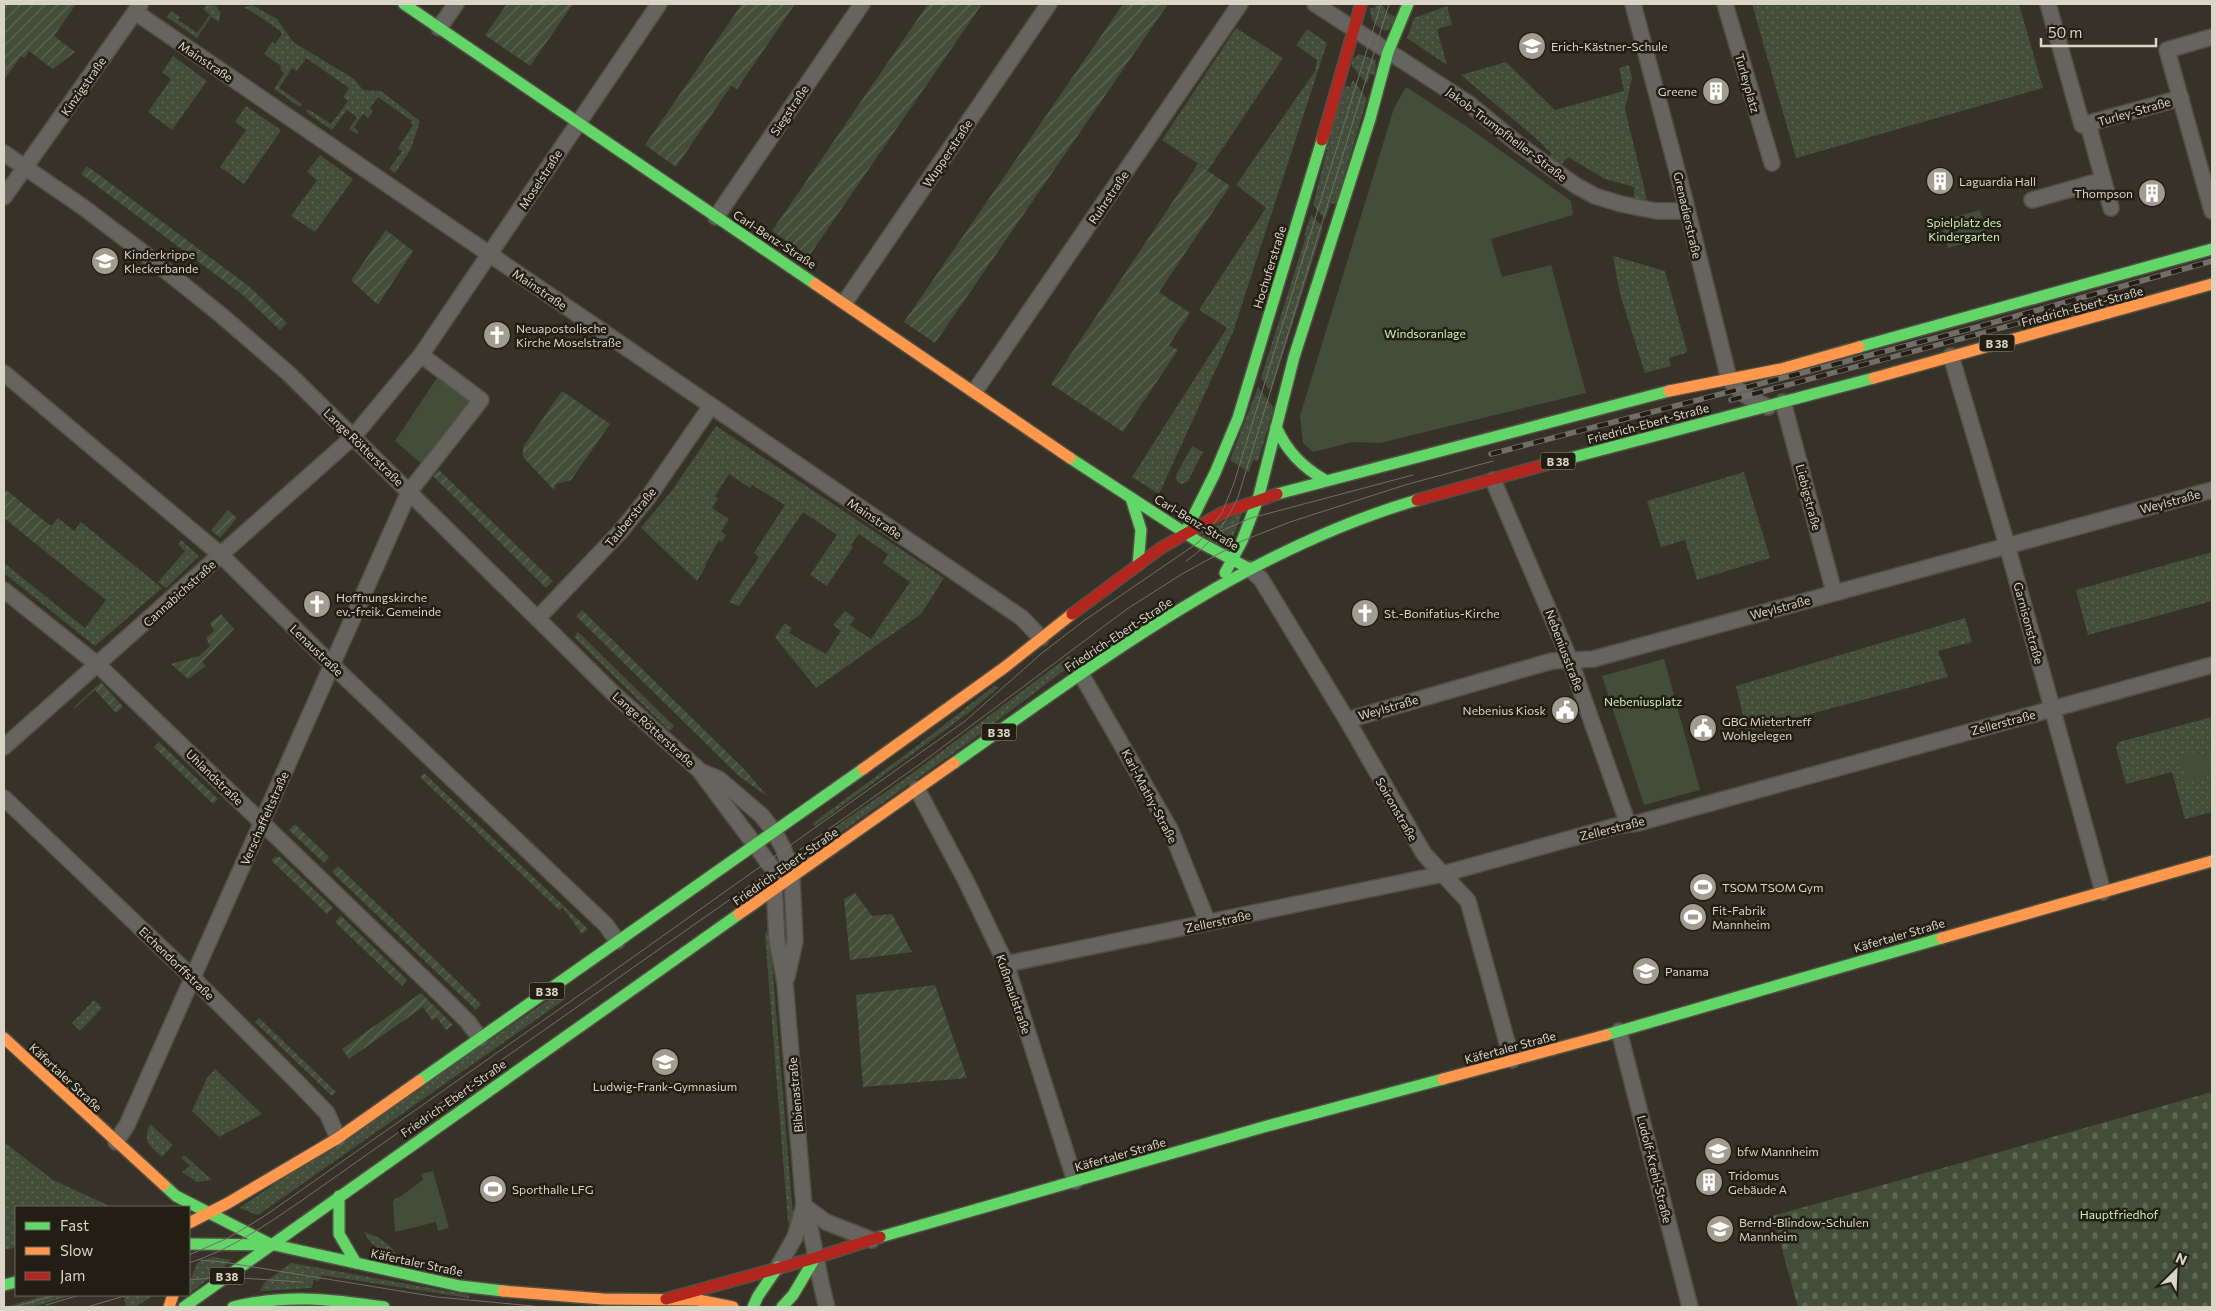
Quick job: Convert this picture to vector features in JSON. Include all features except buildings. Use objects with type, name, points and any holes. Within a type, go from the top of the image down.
[{"type":"main road","name":"Carl-Benz-Straße","points":[[404,4],[1131,498],[1185,533],[1250,569]]},
{"type":"main road","name":"Hochuferstraße","points":[[1185,533],[1215,473],[1238,418],[1361,4]]},
{"type":"main road","points":[[1219,587],[1252,518],[1294,357],[1370,119],[1388,52],[1408,4]]},
{"type":"main road","name":"Friedrich-Ebert-Straße","points":[[190,1222],[338,1138],[997,672],[1138,565],[1185,533],[1222,513],[1258,499],[1325,480],[1690,385],[1782,369],[2212,248]]},
{"type":"main road","name":"Friedrich-Ebert-Straße","points":[[184,1307],[270,1244],[1081,674],[1123,645],[1250,569],[1350,523],[1457,488],[1493,480],[1710,420],[1779,407],[1951,356],[2212,284]]},
{"type":"main road","points":[[1276,427],[1284,445],[1298,463],[1325,480]]},
{"type":"main road","name":"Carl-Benz-Straße","points":[[1131,498],[1140,521],[1142,533],[1138,565]]},
{"type":"main road","name":"Käfertaler Straße","points":[[666,1299],[815,1258],[923,1223],[1619,1031],[2212,861]]},
{"type":"main road","name":"Käfertaler Straße","points":[[4,1038],[176,1196],[270,1244],[460,1286],[526,1294],[698,1300],[733,1307]]},
{"type":"main road","name":"Käfertaler Straße","points":[[176,1196],[181,1206]]},
{"type":"main road","points":[[339,1196],[339,1234],[356,1263]]},
{"type":"main road","points":[[190,1243],[229,1246],[270,1244]]},
{"type":"main road","points":[[782,1307],[793,1295],[815,1258]]},
{"type":"main road","points":[[753,1307],[758,1296],[778,1267]]},
{"type":"main road","points":[[233,1307],[250,1302],[283,1297],[310,1297],[384,1307]]},
{"type":"street","points":[[439,28],[456,4]]},
{"type":"street","name":"Moselstraße","points":[[352,437],[421,355],[659,4]]},
{"type":"street","name":"Siegstraße","points":[[716,217],[862,4]]},
{"type":"street","name":"Wupperstraße","points":[[845,302],[1049,4]]},
{"type":"street","name":"Ruhrstraße","points":[[975,391],[1240,4]]},
{"type":"street","name":"Jakob-Trumpfheller-Straße","points":[[1314,4],[1468,103],[1518,144],[1575,185],[1595,196],[1656,211],[1687,211]]},
{"type":"street","name":"Grenadierstraße","points":[[1633,4],[1729,379],[1737,391],[1744,397],[1779,407]]},
{"type":"street","name":"Turleyplatz","points":[[1725,4],[1772,163]]},
{"type":"street","name":"Turley-Straße","points":[[2048,4],[2082,126],[2181,98]]},
{"type":"street","name":"Kinzigstraße","points":[[4,197],[138,8]]},
{"type":"street","name":"Mainstraße","points":[[138,8],[490,255],[1022,618],[1041,638]]},
{"type":"street","points":[[2212,38],[2167,50],[2212,211]]},
{"type":"street","name":"Turley-Straße","points":[[2088,124],[2111,208]]},
{"type":"street","name":"Lange Rötterstraße","points":[[4,153],[83,207],[221,314],[288,373],[614,694],[699,770],[773,868]]},
{"type":"street","points":[[2032,200],[2104,180]]},
{"type":"street","points":[[409,492],[482,400],[421,355]]},
{"type":"street","name":"Garnisonstraße","points":[[1951,356],[2007,545],[2103,892]]},
{"type":"street","name":"Lenaustraße","points":[[4,373],[221,555],[332,665],[600,919],[617,941]]},
{"type":"street","name":"Tauberstraße","points":[[538,618],[620,532],[649,496],[710,406]]},
{"type":"street","name":"Liebigstraße","points":[[1779,407],[1834,592]]},
{"type":"street","name":"Cannabichstraße","points":[[4,747],[352,437]]},
{"type":"street","name":"Nebeniusstraße","points":[[1493,480],[1570,660],[1628,824]]},
{"type":"street","name":"Weylstraße","points":[[1347,720],[1542,664],[1593,659],[2212,490]]},
{"type":"street","name":"Verschaffeltstraße","points":[[116,1142],[127,1125],[409,492]]},
{"type":"street","name":"Soironstraße","points":[[1250,569],[1260,580],[1347,720],[1424,854],[1468,901],[1512,1060]]},
{"type":"street","name":"Uhlandstraße","points":[[4,590],[98,665],[468,1022],[480,1038]]},
{"type":"street","name":"Zellerstraße","points":[[1006,964],[1443,874],[2212,665]]},
{"type":"street","name":"Karl-Mathy-Straße","points":[[1081,674],[1171,831],[1208,923]]},
{"type":"street","name":"Lange Rötterstraße","points":[[699,770],[719,779],[761,815],[774,831],[788,858],[792,878]]},
{"type":"street","name":"Kußmaulstraße","points":[[917,790],[966,881],[1006,964],[1074,1181]]},
{"type":"street","name":"Eichendorffstraße","points":[[4,798],[236,1020],[327,1113],[338,1138]]},
{"type":"street","points":[[773,868],[792,878]]},
{"type":"street","name":"Bibienastraße","points":[[773,868],[777,940],[785,983],[804,1206],[810,1225],[815,1258],[827,1307]]},
{"type":"street","name":"Bibienastraße","points":[[785,983],[795,942],[792,878]]},
{"type":"street","name":"Ludolf-Krehl-Straße","points":[[1619,1031],[1690,1307]]},
{"type":"street","points":[[804,1206],[826,1222],[872,1240]]},
{"type":"street","name":"Bibienastraße","points":[[778,1267],[795,1237],[804,1206]]},
{"type":"green space","points":[[4,4],[76,4],[54,36],[75,52],[53,69],[29,51],[24,58],[21,56],[4,80]]},
{"type":"green space","points":[[207,4],[214,4],[221,13],[219,22],[211,17],[197,38],[167,17],[171,11],[180,17],[178,20],[197,33],[210,15],[203,9]]},
{"type":"green space","points":[[507,4],[573,4],[530,66],[485,35]]},
{"type":"green space","points":[[742,4],[795,4],[737,89],[731,86],[676,167],[645,145]]},
{"type":"green space","points":[[928,4],[982,4],[809,256],[772,231]]},
{"type":"green space","points":[[1123,4],[1168,4],[935,343],[904,322]]},
{"type":"green space","points":[[1376,4],[1382,4],[1389,14],[1397,17],[1387,31],[1376,25],[1372,19],[1370,8],[1375,8]]},
{"type":"green space","points":[[1752,4],[2019,4],[2043,88],[1796,158]]},
{"type":"green space","points":[[252,5],[277,19],[293,42],[354,79],[363,90],[381,91],[420,121],[411,149],[395,173],[389,169],[402,151],[398,148],[413,125],[412,121],[378,97],[370,108],[373,111],[368,118],[363,114],[354,127],[359,132],[357,134],[349,129],[357,117],[347,110],[332,130],[306,112],[308,109],[331,124],[348,101],[343,97],[349,88],[306,58],[297,71],[292,68],[279,88],[302,104],[300,107],[274,89],[284,73],[280,69],[281,66],[264,54],[272,42],[275,44],[282,34],[248,9],[243,8]]},
{"type":"green space","points":[[1447,6],[1452,25],[1437,29],[1447,65],[1407,38],[1414,18]]},
{"type":"green space","points":[[1236,28],[1283,58],[1208,170],[1162,140]]},
{"type":"green space","points":[[1307,29],[1327,43],[1233,332],[1159,494],[1132,477],[1227,328],[1199,310],[1266,208],[1236,185],[1315,71],[1317,60],[1296,45]]},
{"type":"green space","points":[[1359,54],[1376,60],[1375,75],[1370,74],[1367,84],[1351,65],[1353,59]]},
{"type":"green space","points":[[173,56],[207,81],[172,130],[148,112],[171,79],[162,72]]},
{"type":"green space","points":[[1506,62],[1555,110],[1624,91],[1619,68],[1629,65],[1632,78],[1625,109],[1647,200],[1634,198],[1634,187],[1605,179],[1568,157],[1561,165],[1550,157],[1551,153],[1540,142],[1461,75]]},
{"type":"green space","points":[[1353,80],[1367,99],[1336,204],[1331,203],[1325,219],[1313,205],[1343,86],[1350,87]]},
{"type":"green space","name":"Windsoranlage","points":[[1406,87],[1466,126],[1571,201],[1573,215],[1491,239],[1502,277],[1551,265],[1586,393],[1380,443],[1353,442],[1313,452],[1303,443],[1300,416],[1394,108]]},
{"type":"green space","points":[[246,106],[281,130],[244,184],[220,167],[246,130],[235,122]]},
{"type":"green space","points":[[320,155],[353,179],[315,232],[291,216],[317,180],[307,172]]},
{"type":"green space","points":[[1198,164],[1230,186],[1159,292],[1190,313],[1169,345],[1178,350],[1123,432],[1051,384]]},
{"type":"green space","points":[[87,166],[250,287],[287,323],[280,330],[243,295],[81,174]]},
{"type":"green space","name":"Spielplatz des Kindergarten","points":[[1980,210],[1987,237],[1948,248],[1940,221]]},
{"type":"green space","points":[[1311,215],[1323,227],[1271,392],[1261,378]]},
{"type":"green space","points":[[386,230],[413,251],[378,305],[351,280]]},
{"type":"green space","points":[[1613,256],[1665,271],[1687,350],[1686,353],[1669,358],[1671,366],[1645,373],[1620,294]]},
{"type":"green space","points":[[439,375],[473,402],[424,466],[395,441]]},
{"type":"green space","points":[[1258,387],[1274,408],[1258,461],[1253,460],[1249,472],[1230,460]]},
{"type":"green space","points":[[562,391],[610,424],[571,480],[556,484],[554,490],[523,457],[523,447]]},
{"type":"green space","points":[[716,426],[944,578],[921,614],[816,688],[775,637],[785,623],[792,628],[789,633],[826,654],[841,631],[833,625],[845,611],[855,618],[850,625],[871,639],[910,582],[883,563],[888,554],[859,534],[851,545],[853,547],[827,586],[810,575],[837,535],[803,512],[739,606],[729,602],[759,557],[754,553],[785,505],[752,485],[750,488],[729,474],[715,496],[718,499],[712,508],[729,519],[721,532],[726,535],[722,542],[719,540],[697,581],[641,528],[673,489]]},
{"type":"green space","points":[[1192,446],[1203,452],[1188,481],[1182,484],[1177,482],[1176,475]]},
{"type":"green space","points":[[439,470],[553,581],[546,588],[433,476]]},
{"type":"green space","points":[[1744,472],[1770,558],[1697,580],[1685,540],[1661,547],[1647,501]]},
{"type":"green space","points":[[6,490],[51,526],[36,544],[4,518],[4,493]]},
{"type":"green space","points":[[228,510],[237,518],[220,538],[211,530]]},
{"type":"green space","points":[[1243,512],[1231,542],[1220,546],[1200,533]]},
{"type":"green space","points":[[58,518],[74,531],[81,522],[162,588],[95,646],[4,573],[4,563],[85,628],[106,600],[36,544]]},
{"type":"green space","points":[[181,540],[199,556],[166,588],[158,582],[185,551],[178,544]]},
{"type":"green space","points":[[2212,552],[2212,601],[2088,635],[2076,590]]},
{"type":"green space","points":[[582,610],[746,771],[767,796],[740,777],[576,616]]},
{"type":"green space","points":[[221,614],[234,629],[202,662],[206,666],[188,679],[171,664],[199,656],[210,646],[206,638],[214,631],[210,623]]},
{"type":"green space","points":[[1965,618],[1972,642],[1938,651],[1948,677],[1747,731],[1736,686]]},
{"type":"green space","points":[[578,632],[674,726],[670,731],[574,637]]},
{"type":"green space","points":[[1069,656],[1074,663],[968,743],[827,842],[822,836],[906,778]]},
{"type":"green space","name":"Nebeniusplatz","points":[[1664,659],[1700,790],[1644,805],[1602,676]]},
{"type":"green space","points":[[101,682],[123,707],[116,713],[95,690],[74,707]]},
{"type":"green space","points":[[995,685],[998,688],[968,713],[815,826],[813,823]]},
{"type":"green space","points":[[2212,717],[2212,812],[2185,819],[2172,772],[2126,784],[2116,748],[2119,742]]},
{"type":"green space","points":[[159,742],[218,799],[213,804],[154,747]]},
{"type":"green space","points":[[2196,752],[2212,759],[2212,774],[2190,781],[2185,777],[2180,757],[2181,755]]},
{"type":"green space","points":[[424,773],[588,929],[582,934],[563,908],[559,910],[420,777]]},
{"type":"green space","points":[[295,824],[329,857],[324,863],[289,830]]},
{"type":"green space","points":[[275,857],[280,857],[333,908],[327,914],[271,860]]},
{"type":"green space","points":[[338,866],[481,1004],[476,1010],[332,872]]},
{"type":"green space","points":[[855,893],[872,916],[892,914],[912,952],[850,960],[844,899]]},
{"type":"green space","points":[[341,916],[407,980],[402,986],[335,922]]},
{"type":"green space","points":[[769,928],[793,1215],[791,1228],[788,1221],[765,935]]},
{"type":"green space","points":[[935,985],[967,1078],[863,1087],[856,995]]},
{"type":"green space","points":[[421,993],[453,1025],[446,1030],[437,1018],[432,1020],[423,1007],[349,1059],[342,1049]]},
{"type":"green space","points":[[559,993],[564,1000],[258,1215],[239,1208]]},
{"type":"green space","points":[[94,1000],[102,1008],[80,1031],[72,1023]]},
{"type":"green space","points":[[259,1018],[336,1092],[332,1096],[255,1022]]},
{"type":"green space","points":[[215,1069],[262,1114],[219,1137],[192,1111],[207,1078]]},
{"type":"green space","name":"Hauptfriedhof","points":[[2212,1092],[2212,1307],[1798,1307],[1773,1216]]},
{"type":"green space","points":[[150,1124],[173,1145],[162,1157],[148,1143],[147,1135]]},
{"type":"green space","points":[[4,1142],[53,1180],[110,1206],[15,1206],[15,1247],[4,1250]]},
{"type":"green space","points":[[184,1155],[212,1180],[197,1182],[182,1172],[190,1166],[181,1158]]},
{"type":"green space","points":[[433,1171],[449,1228],[438,1231],[436,1222],[395,1232],[393,1203],[395,1198],[398,1198],[423,1180],[421,1174]]},
{"type":"green space","points":[[364,1232],[383,1241],[391,1247],[397,1256],[378,1248]]},
{"type":"green space","points":[[212,1257],[232,1260],[190,1293],[190,1281],[197,1263]]},
{"type":"green space","points":[[291,1263],[469,1295],[469,1298],[321,1275],[319,1281],[313,1280],[312,1288],[260,1291],[264,1283]]},
{"type":"green space","points":[[44,1296],[70,1296],[32,1307],[5,1307]]},
{"type":"green space","points":[[123,1296],[152,1296],[135,1307],[121,1307],[126,1306]]},
{"type":"tram line","points":[[190,1255],[228,1238],[263,1217],[598,982],[965,721],[1042,653],[1085,620],[1199,542],[1222,513],[1234,483],[1381,4]]},
{"type":"tram line","points":[[1186,561],[1203,548],[1217,533],[1238,497],[1389,4]]},
{"type":"tram line","points":[[190,1263],[233,1244],[301,1201],[920,764],[1127,609],[1182,574],[1242,541],[1290,522],[1405,485],[1493,461]]},
{"type":"tram line","points":[[1221,531],[1251,518],[1413,475]]},
{"type":"tram line","points":[[199,1260],[223,1262],[437,1297],[543,1307]]},
{"type":"tram line","points":[[190,1280],[225,1277],[301,1282]]},
{"type":"tram line","points":[[14,1307],[52,1296]]},
{"type":"tram line","points":[[46,1305],[77,1296]]},
{"type":"tram line","points":[[87,1307],[125,1296]]},
{"type":"railway","points":[[1491,454],[1970,329],[2212,261]]},
{"type":"railway","points":[[2083,305],[2117,296]]},
{"type":"railway","points":[[1731,400],[2050,315]]},
{"type":"traffic: fast","points":[[404,4],[815,284]]},
{"type":"traffic: fast","points":[[1225,573],[1242,541],[1258,499],[1294,357],[1370,119],[1388,52],[1408,4]]},
{"type":"traffic: fast","points":[[1185,533],[1215,473],[1238,418],[1322,140]]},
{"type":"traffic: fast","points":[[1859,347],[2212,249]]},
{"type":"traffic: fast","points":[[1559,461],[1874,378]]},
{"type":"traffic: fast","points":[[1277,494],[1669,391]]},
{"type":"traffic: fast","points":[[1276,427],[1285,444],[1296,458],[1309,470],[1325,480]]},
{"type":"traffic: fast","points":[[1070,458],[1199,542],[1250,569]]},
{"type":"traffic: fast","points":[[1131,498],[1141,530],[1138,565]]},
{"type":"traffic: fast","points":[[954,763],[1119,648],[1175,612],[1233,579],[1292,548],[1353,522],[1417,500]]},
{"type":"traffic: fast","points":[[419,1081],[863,769]]},
{"type":"traffic: fast","points":[[184,1307],[739,914]]},
{"type":"traffic: fast","points":[[1606,1035],[1942,938]]},
{"type":"traffic: fast","points":[[880,1237],[1267,1126],[1443,1079]]},
{"type":"traffic: fast","points":[[164,1185],[176,1196],[270,1244],[460,1286],[503,1291]]},
{"type":"traffic: fast","points":[[339,1196],[339,1234],[356,1263]]},
{"type":"traffic: fast","points":[[190,1244],[267,1245]]},
{"type":"traffic: fast","points":[[782,1307],[793,1295],[815,1258]]},
{"type":"traffic: fast","points":[[753,1307],[758,1296],[778,1267]]},
{"type":"traffic: fast","points":[[4,1285],[15,1282]]},
{"type":"traffic: fast","points":[[233,1307],[272,1300],[290,1299],[327,1300],[384,1307]]},
{"type":"traffic: slow","points":[[815,284],[1070,458]]},
{"type":"traffic: slow","points":[[1874,378],[2212,284]]},
{"type":"traffic: slow","points":[[1669,391],[1781,369],[1859,347]]},
{"type":"traffic: slow","points":[[863,769],[1005,667],[1072,614]]},
{"type":"traffic: slow","points":[[739,914],[954,763]]},
{"type":"traffic: slow","points":[[1942,938],[2212,861]]},
{"type":"traffic: slow","points":[[1443,1079],[1606,1035]]},
{"type":"traffic: slow","points":[[4,1038],[164,1185]]},
{"type":"traffic: slow","points":[[190,1222],[228,1203],[338,1138],[419,1081]]},
{"type":"traffic: slow","points":[[503,1291],[603,1299],[698,1300],[733,1307]]},
{"type":"traffic: slow","points":[[169,1307],[173,1296]]},
{"type":"traffic: jam","points":[[1322,140],[1361,4]]},
{"type":"traffic: jam","points":[[1417,500],[1559,461]]},
{"type":"traffic: jam","points":[[1072,614],[1161,548],[1222,513],[1277,494]]},
{"type":"traffic: jam","points":[[666,1299],[815,1258],[880,1237]]},
{"type":"place","name":"Erich-Kästner-Schule","points":[[1532,46]]},
{"type":"place","name":"Greene","points":[[1716,91]]},
{"type":"place","name":"Laguardia Hall","points":[[1940,181]]},
{"type":"place","name":"Thompson","points":[[2152,193]]},
{"type":"place","name":"Kinderkrippe Kleckerbande","points":[[105,261]]},
{"type":"place","name":"Neuapostolische Kirche Moselstraße","points":[[497,335]]},
{"type":"place","name":"Hoffnungskirche ev.-freik. Gemeinde","points":[[317,604]]},
{"type":"place","name":"St.-Bonifatius-Kirche","points":[[1365,613]]},
{"type":"place","name":"Nebenius Kiosk","points":[[1565,710]]},
{"type":"place","name":"GBG Mietertreff Wohlgelegen","points":[[1703,728]]},
{"type":"place","name":"TSOM TSOM Gym","points":[[1703,887]]},
{"type":"place","name":"Fit-Fabrik Mannheim","points":[[1693,917]]},
{"type":"place","name":"Panama","points":[[1646,971]]},
{"type":"place","name":"Ludwig-Frank-Gymnasium","points":[[665,1062]]},
{"type":"place","name":"bfw Mannheim","points":[[1718,1151]]},
{"type":"place","name":"Tridomus Gebäude A","points":[[1709,1182]]},
{"type":"place","name":"Sporthalle LFG","points":[[493,1189]]},
{"type":"place","name":"Bernd-Blindow-Schulen Mannheim","points":[[1720,1229]]}]
